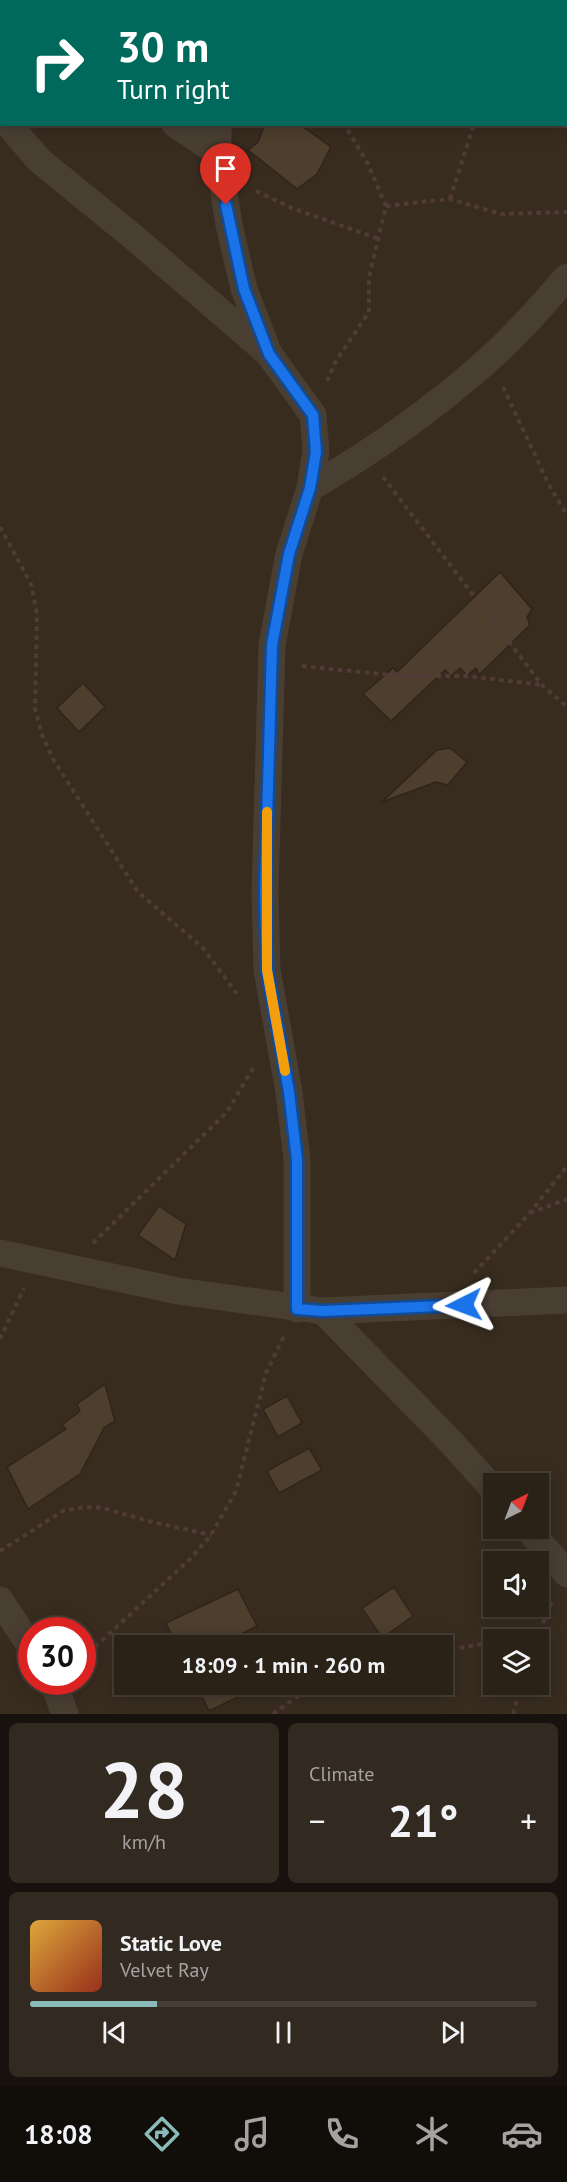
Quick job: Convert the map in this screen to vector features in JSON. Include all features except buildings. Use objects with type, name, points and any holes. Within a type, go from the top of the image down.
[{"type":"street","points":[[10,126],[39,160],[137,240],[269,354],[313,415],[316,452],[310,488],[289,554],[272,645],[265,892],[267,970],[289,1092],[310,1310],[450,1441],[483,1478]]},
{"type":"street","points":[[178,126],[219,158]]},
{"type":"street","points":[[218,126],[219,158],[229,225],[244,289],[269,354]]},
{"type":"street","points":[[310,488],[365,457],[409,425],[490,359],[567,277]]},
{"type":"street","points":[[0,1253],[35,1263],[178,1291],[310,1310],[567,1300]]},
{"type":"street","points":[[537,1539],[566,1573]]},
{"type":"street","points":[[0,1600],[18,1628]]},
{"type":"street","points":[[58,1695],[66,1714]]},
{"type":"path","points":[[313,415],[336,361],[369,312],[369,277],[386,206],[367,162],[345,126]]},
{"type":"path","points":[[450,199],[473,126]]},
{"type":"path","points":[[219,158],[248,186],[266,197],[379,240]]},
{"type":"path","points":[[386,206],[450,199],[501,214],[567,212]]},
{"type":"path","points":[[490,359],[550,487],[567,515]]},
{"type":"path","points":[[365,457],[407,507],[441,557],[542,685],[567,707]]},
{"type":"path","points":[[0,527],[31,584],[37,614],[35,710],[52,759],[138,892],[203,948],[247,1007]]},
{"type":"path","points":[[271,663],[400,676],[468,676],[542,685]]},
{"type":"path","points":[[67,1268],[227,1112],[254,1066]]},
{"type":"path","points":[[443,1306],[529,1214],[567,1166]]},
{"type":"path","points":[[529,1214],[567,1199]]},
{"type":"path","points":[[0,1339],[35,1263]]},
{"type":"path","points":[[96,1646],[190,1559],[211,1535],[236,1491],[266,1373],[310,1310]]},
{"type":"path","points":[[0,1551],[63,1511],[85,1507],[103,1508],[211,1535]]},
{"type":"path","points":[[540,1629],[566,1573]]},
{"type":"path","points":[[453,1649],[483,1644]]},
{"type":"path","points":[[273,1714],[299,1695]]},
{"type":"path","points":[[513,1714],[518,1695]]},
{"type":"slow traffic","points":[[267,812],[265,892],[267,970],[285,1071]]},
{"type":"route","points":[[226,205],[244,289],[269,354],[313,415],[316,452],[310,488],[289,554],[272,645],[265,892],[267,970],[289,1092],[297,1160],[297,1309],[323,1311],[464,1305]]}]
